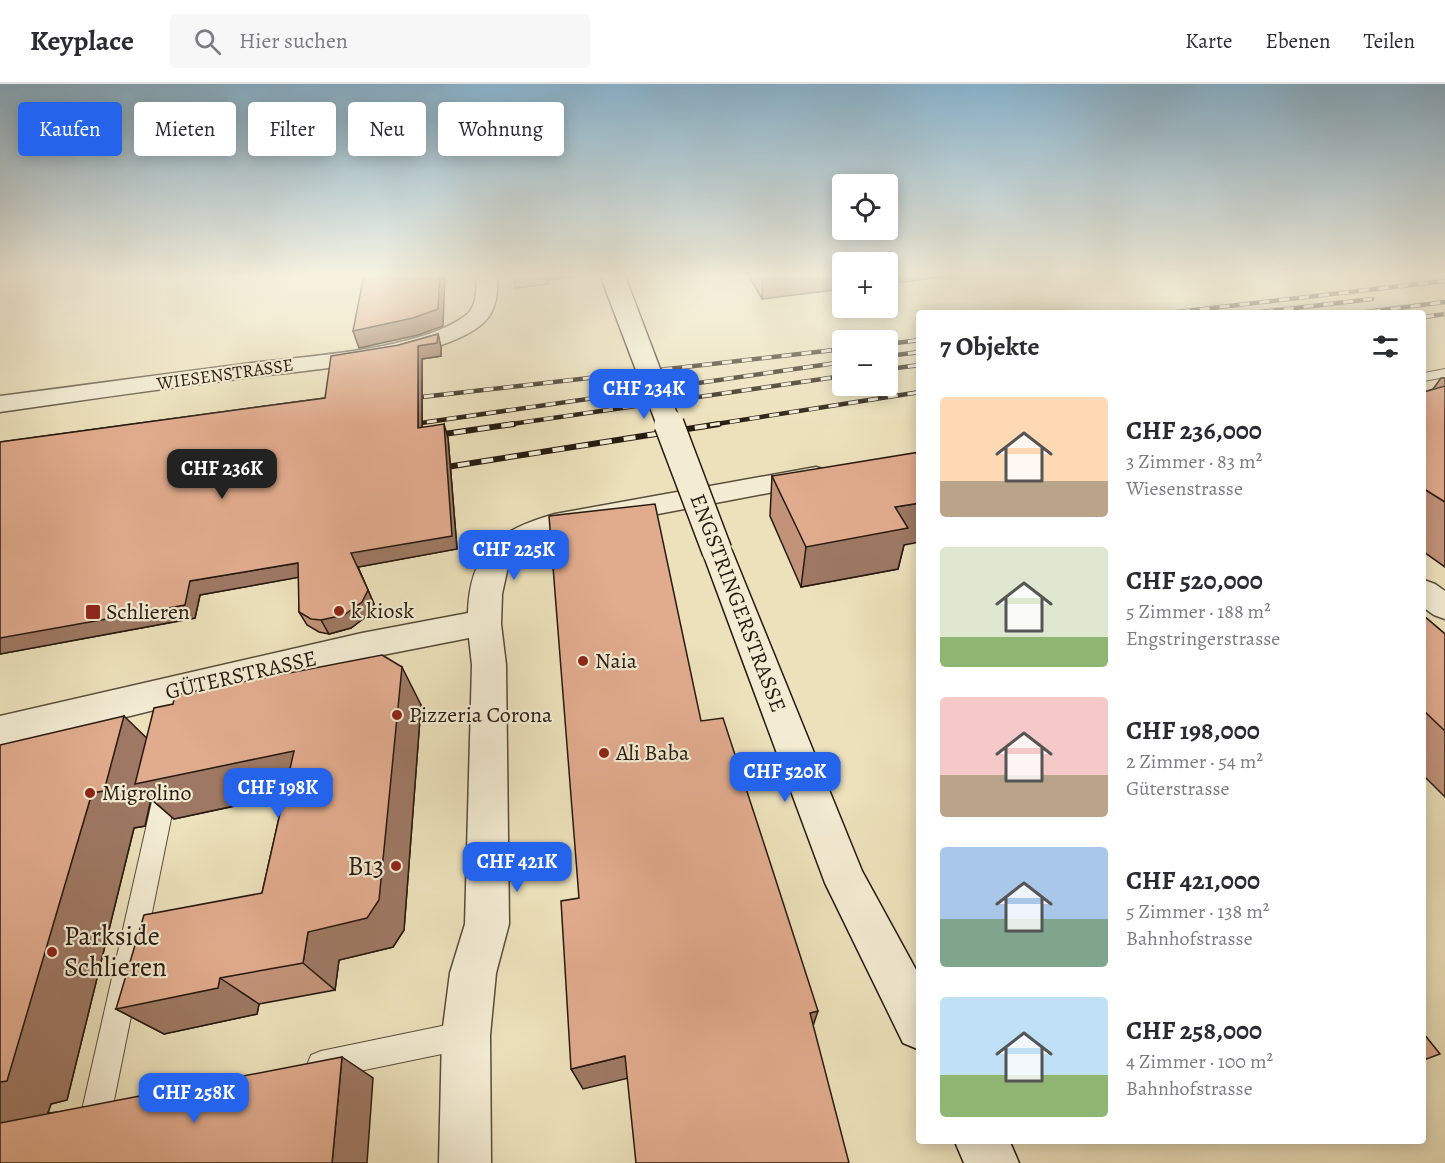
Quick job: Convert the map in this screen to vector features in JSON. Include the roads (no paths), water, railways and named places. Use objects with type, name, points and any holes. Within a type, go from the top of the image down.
[{"type":"street","name":"WIESENSTRASSE","points":[[0,404],[374,353],[403,348],[447,335],[467,324]]},
{"type":"street","name":"ENGSTRINGERSTRASSE","points":[[631,324],[846,883],[916,1018]]},
{"type":"street","points":[[465,1163],[466,1035],[473,973],[486,924],[489,665],[484,623],[491,575],[499,556],[513,543],[535,530],[576,519],[838,472]]},
{"type":"street","points":[[1426,593],[1445,607]]},
{"type":"street","name":"GÜTERSTRASSE","points":[[0,732],[185,702],[428,632],[484,623]]},
{"type":"street","points":[[973,1144],[980,1163]]},
{"type":"street","points":[[982,1144],[993,1163]]},
{"type":"lane","points":[[1426,376],[1445,373]]},
{"type":"lane","points":[[97,1110],[172,758]]},
{"type":"lane","points":[[295,1070],[466,1035]]},
{"type":"railway","points":[[898,343],[916,340]]},
{"type":"railway","points":[[404,399],[832,350]]},
{"type":"railway","points":[[898,355],[916,352]]},
{"type":"railway","points":[[415,424],[407,425],[832,364]]},
{"type":"railway","points":[[898,368],[916,366]]},
{"type":"railway","points":[[504,425],[832,378]]},
{"type":"railway","points":[[710,425],[916,393]]},
{"type":"railway","points":[[430,436],[514,424]]},
{"type":"railway","points":[[434,469],[719,424]]},
{"type":"place","name":"k kiosk","points":[[339,611]]},
{"type":"place","name":"Schlieren","points":[[93,612]]},
{"type":"place","name":"Naia","points":[[583,661]]},
{"type":"place","name":"Pizzeria Corona","points":[[397,715]]},
{"type":"place","name":"Ali Baba","points":[[604,753]]},
{"type":"place","name":"Migrolino","points":[[90,793]]},
{"type":"place","name":"B13","points":[[396,866]]},
{"type":"place","name":"Parkside Schlieren","points":[[52,952]]}]
